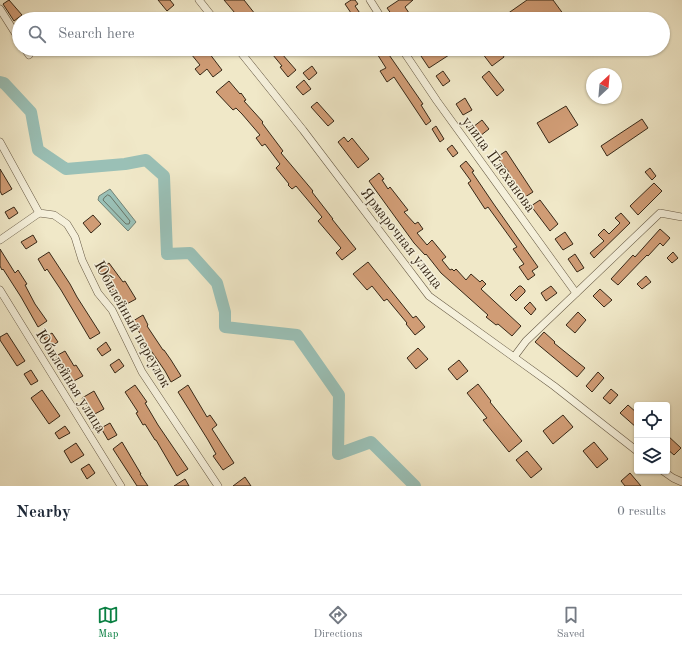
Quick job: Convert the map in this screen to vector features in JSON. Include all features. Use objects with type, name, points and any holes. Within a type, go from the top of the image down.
[{"type":"street","points":[[199,0],[208,12]]},
{"type":"street","points":[[370,0],[378,12]]},
{"type":"street","points":[[0,9],[12,28]]},
{"type":"street","name":"Ярмарочная улица","points":[[244,56],[303,130],[429,296],[554,386],[634,448]]},
{"type":"street","name":"улица Плеханова","points":[[407,56],[437,101],[576,293]]},
{"type":"street","points":[[0,142],[39,213],[0,240]]},
{"type":"street","name":"Юбилейный переулок","points":[[39,213],[54,215],[67,224],[75,237],[82,260],[98,293],[112,310],[142,372],[217,486]]},
{"type":"street","points":[[514,357],[526,341],[660,213],[682,217]]},
{"type":"street","name":"Юбилейная улица","points":[[0,290],[121,486]]},
{"type":"street","points":[[667,474],[682,482]]},
{"type":"water","points":[[110,189],[136,222],[128,231],[98,200],[99,196]]},
{"type":"building","points":[[9,0],[19,12],[12,12],[12,18],[3,4]]},
{"type":"building","points":[[158,0],[170,0],[174,5],[167,11]]},
{"type":"building","points":[[224,0],[244,0],[253,12],[234,12]]},
{"type":"building","points":[[351,0],[355,0],[358,4],[355,6],[359,12],[350,12],[345,4]]},
{"type":"building","points":[[399,0],[413,0],[405,7],[408,12],[390,12],[387,8]]},
{"type":"building","points":[[527,0],[553,0],[562,12],[510,12]]},
{"type":"building","points":[[193,56],[211,56],[222,70],[213,77],[207,69],[200,75],[195,69],[200,65]]},
{"type":"building","points":[[274,56],[284,56],[296,70],[288,77],[280,67],[282,66]]},
{"type":"building","points":[[378,56],[390,56],[423,104],[421,105],[431,121],[426,125],[394,77],[387,82],[380,71],[386,68]]},
{"type":"building","points":[[421,56],[447,56],[429,68]]},
{"type":"building","points":[[484,56],[504,56],[504,57],[492,66]]},
{"type":"building","points":[[312,66],[317,73],[309,80],[303,73]]},
{"type":"building","points":[[443,71],[450,81],[443,86],[436,76]]},
{"type":"building","points":[[489,71],[504,90],[497,96],[482,77]]},
{"type":"building","points":[[304,80],[311,89],[303,95],[296,87]]},
{"type":"building","points":[[229,81],[240,94],[241,93],[246,100],[244,101],[263,122],[262,123],[283,151],[281,153],[313,191],[312,192],[332,219],[356,249],[342,260],[336,253],[341,248],[318,221],[322,217],[296,186],[292,189],[288,185],[289,184],[276,168],[280,164],[265,144],[262,146],[256,138],[260,135],[236,108],[233,110],[216,92]]},
{"type":"building","points":[[465,98],[472,110],[463,115],[456,104]]},
{"type":"building","points":[[317,102],[334,121],[328,126],[311,107]]},
{"type":"building","points":[[566,106],[578,125],[549,143],[537,123]]},
{"type":"building","points":[[642,119],[648,128],[607,156],[601,146]]},
{"type":"building","points":[[482,120],[489,129],[480,136],[473,127]]},
{"type":"building","points":[[436,126],[444,139],[440,142],[432,129]]},
{"type":"building","points":[[344,137],[348,142],[352,138],[369,159],[358,168],[338,142]]},
{"type":"building","points":[[452,145],[458,153],[453,157],[447,149]]},
{"type":"building","points":[[506,151],[533,192],[525,197],[506,174],[509,172],[497,157]]},
{"type":"building","points":[[466,161],[474,171],[472,172],[493,203],[538,267],[532,271],[535,275],[528,280],[519,267],[524,264],[513,249],[517,247],[488,207],[485,209],[468,183],[471,181],[460,166]]},
{"type":"building","points":[[650,168],[656,176],[652,180],[645,172]]},
{"type":"building","points":[[0,169],[12,189],[2,195],[0,191]]},
{"type":"building","points":[[379,173],[384,179],[382,180],[388,189],[390,187],[408,210],[404,212],[415,224],[418,222],[423,229],[417,233],[427,245],[432,240],[446,257],[442,260],[450,270],[452,269],[454,271],[456,269],[466,280],[471,274],[480,282],[482,280],[486,284],[481,289],[521,326],[512,336],[498,324],[496,325],[486,317],[488,315],[441,273],[426,254],[425,255],[414,243],[369,181]]},
{"type":"building","points":[[654,183],[662,191],[638,215],[630,206]]},
{"type":"building","points":[[540,200],[558,224],[550,231],[531,206]]},
{"type":"building","points":[[14,207],[18,213],[9,219],[5,212]]},
{"type":"building","points":[[621,213],[630,223],[594,258],[590,253],[604,241],[598,235],[604,229],[609,234],[620,223],[615,218]]},
{"type":"building","points":[[93,215],[101,224],[91,233],[83,223]]},
{"type":"building","points":[[660,229],[670,238],[663,246],[660,243],[618,285],[611,279],[633,255],[635,257]]},
{"type":"building","points":[[565,232],[573,244],[563,250],[555,239]]},
{"type":"building","points":[[33,235],[37,242],[26,249],[21,242]]},
{"type":"building","points":[[0,249],[15,273],[18,270],[27,284],[25,285],[35,304],[47,321],[38,327],[21,297],[0,266]]},
{"type":"building","points":[[49,252],[100,333],[90,339],[61,290],[47,269],[45,271],[38,259]]},
{"type":"building","points":[[673,252],[678,258],[672,263],[667,258]]},
{"type":"building","points":[[575,254],[584,268],[577,272],[568,259]]},
{"type":"building","points":[[368,262],[413,318],[416,316],[425,327],[415,335],[387,299],[384,301],[372,286],[367,290],[353,274]]},
{"type":"building","points":[[109,263],[123,282],[125,281],[136,299],[123,306],[99,270]]},
{"type":"building","points":[[646,276],[651,282],[642,289],[637,284]]},
{"type":"building","points":[[519,286],[525,290],[525,292],[516,301],[510,295]]},
{"type":"building","points":[[551,286],[557,293],[546,301],[541,293]]},
{"type":"building","points":[[600,289],[612,300],[604,307],[593,296]]},
{"type":"building","points":[[530,302],[536,309],[531,315],[524,308]]},
{"type":"building","points":[[578,312],[586,320],[575,333],[566,325]]},
{"type":"building","points":[[143,315],[148,325],[147,326],[181,376],[171,382],[133,321]]},
{"type":"building","points":[[544,332],[555,342],[554,343],[585,368],[577,377],[535,342]]},
{"type":"building","points":[[7,333],[25,361],[17,366],[0,340],[0,337]]},
{"type":"building","points":[[52,333],[58,342],[50,347],[44,338]]},
{"type":"building","points":[[106,342],[111,350],[102,356],[97,349]]},
{"type":"building","points":[[418,348],[428,359],[416,369],[407,358]]},
{"type":"building","points":[[65,351],[74,366],[76,365],[83,376],[72,382],[56,356]]},
{"type":"building","points":[[119,359],[124,366],[115,373],[110,365]]},
{"type":"building","points":[[459,360],[468,371],[457,380],[448,369]]},
{"type":"building","points":[[31,370],[38,381],[31,385],[24,374]]},
{"type":"building","points":[[598,372],[604,378],[592,392],[586,386]]},
{"type":"building","points":[[478,384],[491,401],[490,402],[522,441],[509,452],[483,420],[487,418],[467,393]]},
{"type":"building","points":[[135,385],[147,402],[145,403],[158,425],[188,469],[177,476],[156,440],[145,424],[143,425],[136,413],[138,412],[125,392]]},
{"type":"building","points":[[188,385],[207,417],[210,415],[217,425],[212,429],[234,463],[223,470],[213,456],[216,454],[208,440],[178,392]]},
{"type":"building","points":[[611,389],[618,395],[610,404],[603,398]]},
{"type":"building","points":[[42,390],[60,416],[49,424],[31,398]]},
{"type":"building","points":[[94,391],[104,409],[93,415],[82,398]]},
{"type":"building","points":[[628,405],[634,410],[634,425],[620,413]]},
{"type":"building","points":[[563,415],[573,427],[553,444],[543,431]]},
{"type":"building","points":[[110,423],[117,435],[108,440],[101,428]]},
{"type":"building","points":[[65,426],[70,433],[59,439],[55,433]]},
{"type":"building","points":[[670,438],[681,448],[674,455],[670,452]]},
{"type":"building","points":[[122,442],[148,486],[137,486],[113,449]]},
{"type":"building","points":[[594,442],[608,459],[597,468],[583,451]]},
{"type":"building","points":[[76,443],[84,455],[71,463],[64,451]]},
{"type":"building","points":[[527,451],[542,469],[531,478],[516,460]]},
{"type":"building","points":[[89,464],[95,473],[87,479],[81,469]]},
{"type":"building","points":[[630,473],[641,486],[625,486],[621,481]]},
{"type":"building","points":[[245,477],[251,486],[233,486]]},
{"type":"building","points":[[185,479],[189,486],[174,486]]},
{"type":"waterway","points":[[0,82],[4,83],[31,112],[38,150],[66,169],[125,164],[146,160],[164,176],[167,254],[190,253],[217,283],[225,312],[225,327],[297,335],[339,395],[338,454],[371,442],[415,486]]}]
